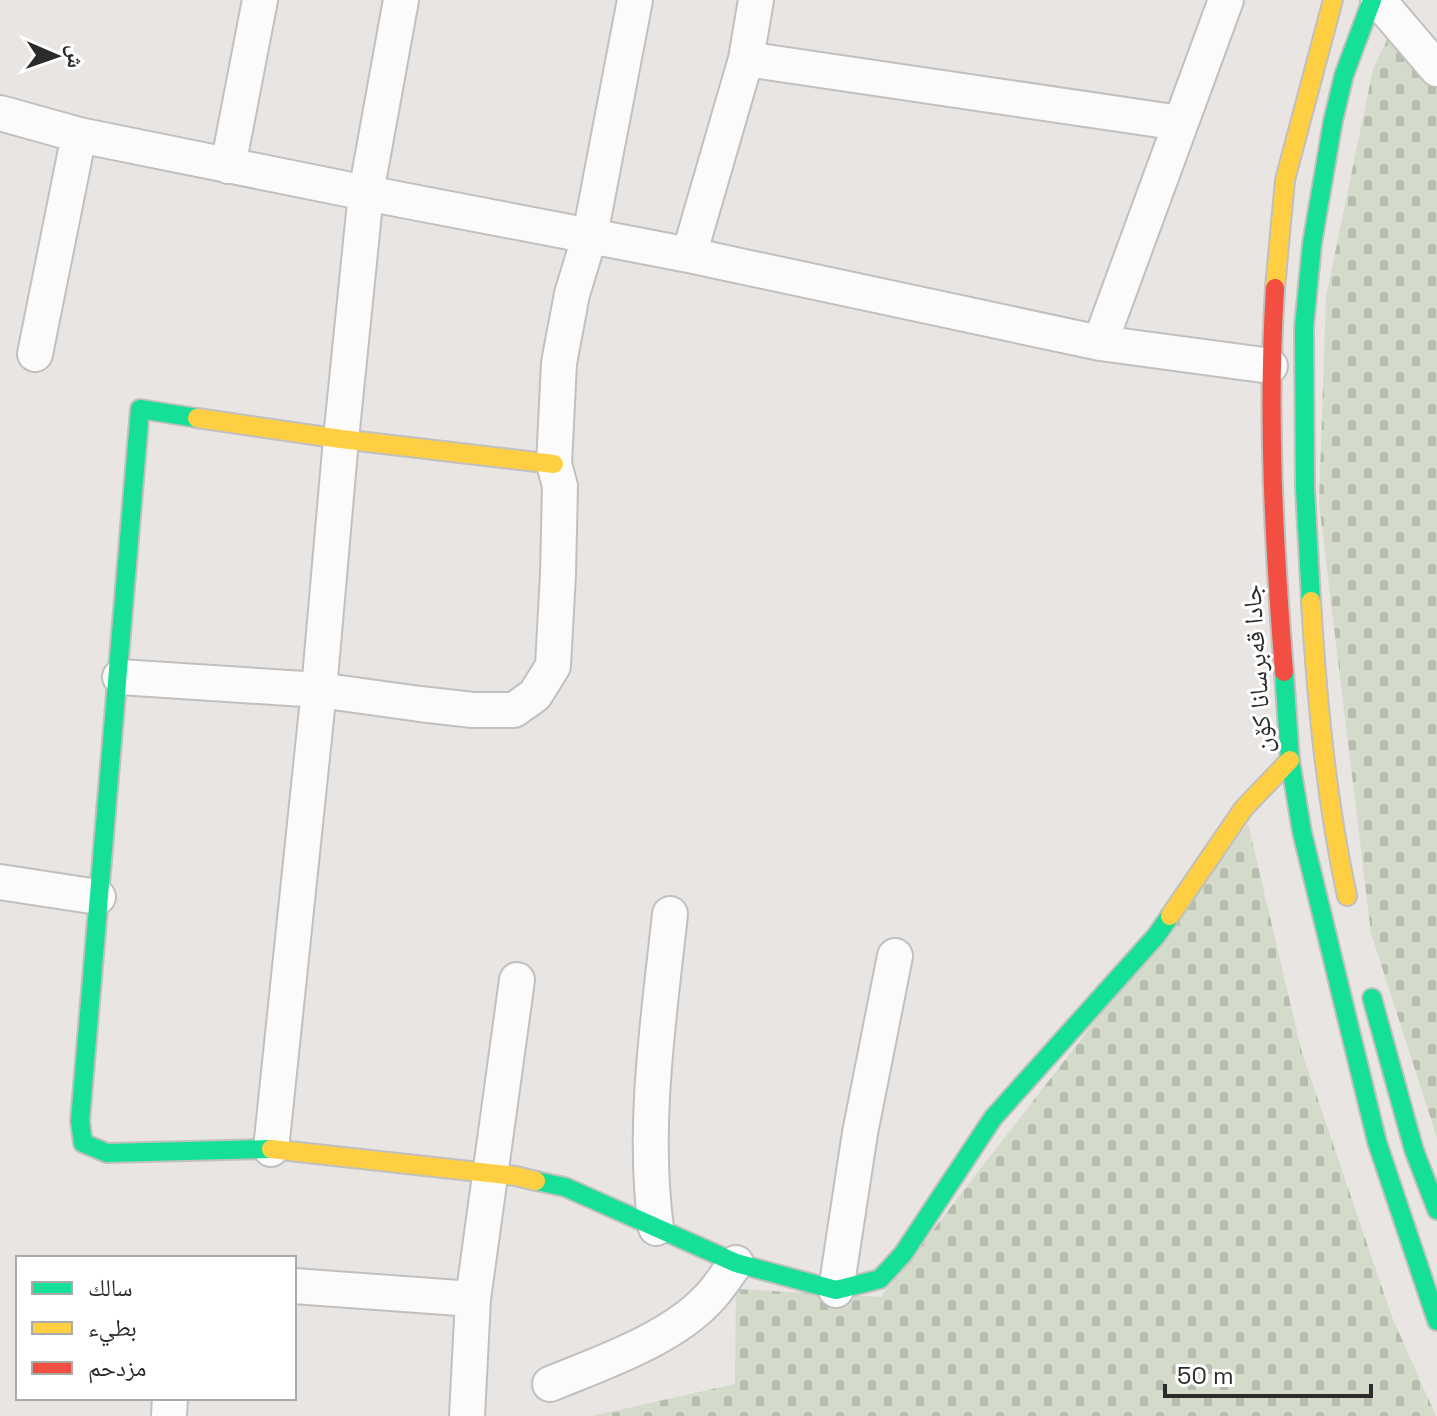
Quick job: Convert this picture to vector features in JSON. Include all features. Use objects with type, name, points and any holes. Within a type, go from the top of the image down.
[{"type":"street","points":[[228,166],[260,0]]},
{"type":"street","points":[[271,1149],[366,193],[401,0]]},
{"type":"street","points":[[120,677],[319,690],[473,710],[514,710],[535,695],[553,666],[557,627],[560,486],[554,464],[559,363],[572,294],[590,235],[635,0]]},
{"type":"street","points":[[689,255],[746,59],[756,0]]},
{"type":"street","points":[[1100,343],[1226,0]]},
{"type":"street","name":"جادا قەبرسانا کۆن","points":[[1333,0],[1285,180],[1270,366],[1276,570],[1290,760],[1302,832],[1377,1142],[1437,1321]]},
{"type":"street","points":[[1351,916],[1332,825],[1317,709],[1305,473],[1304,327],[1312,244],[1344,75],[1375,0],[1437,69]]},
{"type":"street","points":[[746,59],[1180,123]]},
{"type":"street","points":[[0,113],[79,135],[689,255],[1100,343],[1270,366]]},
{"type":"street","points":[[35,354],[79,135]]},
{"type":"street","points":[[554,464],[341,439],[140,409],[120,677],[80,1121],[83,1143],[107,1153],[271,1149],[491,1173],[565,1187],[736,1263],[836,1290],[880,1279],[903,1254],[993,1118],[1156,936],[1244,808],[1290,760]]},
{"type":"street","points":[[0,882],[98,897]]},
{"type":"street","points":[[656,1228],[651,1188],[654,1059],[670,914]]},
{"type":"street","points":[[836,1290],[860,1133],[895,956]]},
{"type":"street","points":[[1366,976],[1414,1150],[1437,1210]]},
{"type":"street","points":[[467,1416],[473,1299],[517,980]]},
{"type":"street","points":[[550,1384],[648,1341],[682,1321],[709,1299],[736,1263]]},
{"type":"street","points":[[296,1286],[473,1299]]},
{"type":"green space","points":[[1389,36],[1437,72],[1437,1138],[1371,933],[1319,503],[1326,297],[1373,69]]},
{"type":"green space","points":[[1248,824],[1302,1053],[1392,1317],[1436,1416],[592,1416],[735,1384],[736,1289],[881,1297]]},
{"type":"traffic: fast","points":[[1311,601],[1305,488],[1304,327],[1312,244],[1344,75],[1372,0]]},
{"type":"traffic: fast","points":[[197,418],[140,409],[80,1121],[83,1143],[107,1153],[271,1149]]},
{"type":"traffic: fast","points":[[1284,672],[1290,760],[1302,832],[1377,1142],[1437,1321]]},
{"type":"traffic: fast","points":[[536,1181],[565,1187],[736,1263],[836,1290],[880,1279],[903,1254],[993,1118],[1156,936],[1170,916]]},
{"type":"traffic: fast","points":[[1372,998],[1414,1150],[1437,1210]]},
{"type":"traffic: slow","points":[[1275,288],[1285,180],[1333,0]]},
{"type":"traffic: slow","points":[[197,418],[341,439],[554,464]]},
{"type":"traffic: slow","points":[[1311,601],[1323,749],[1347,896]]},
{"type":"traffic: slow","points":[[1170,916],[1244,808],[1290,760]]},
{"type":"traffic: slow","points":[[271,1149],[516,1176],[536,1181]]},
{"type":"traffic: jam","points":[[1275,288],[1273,480],[1284,672]]}]
